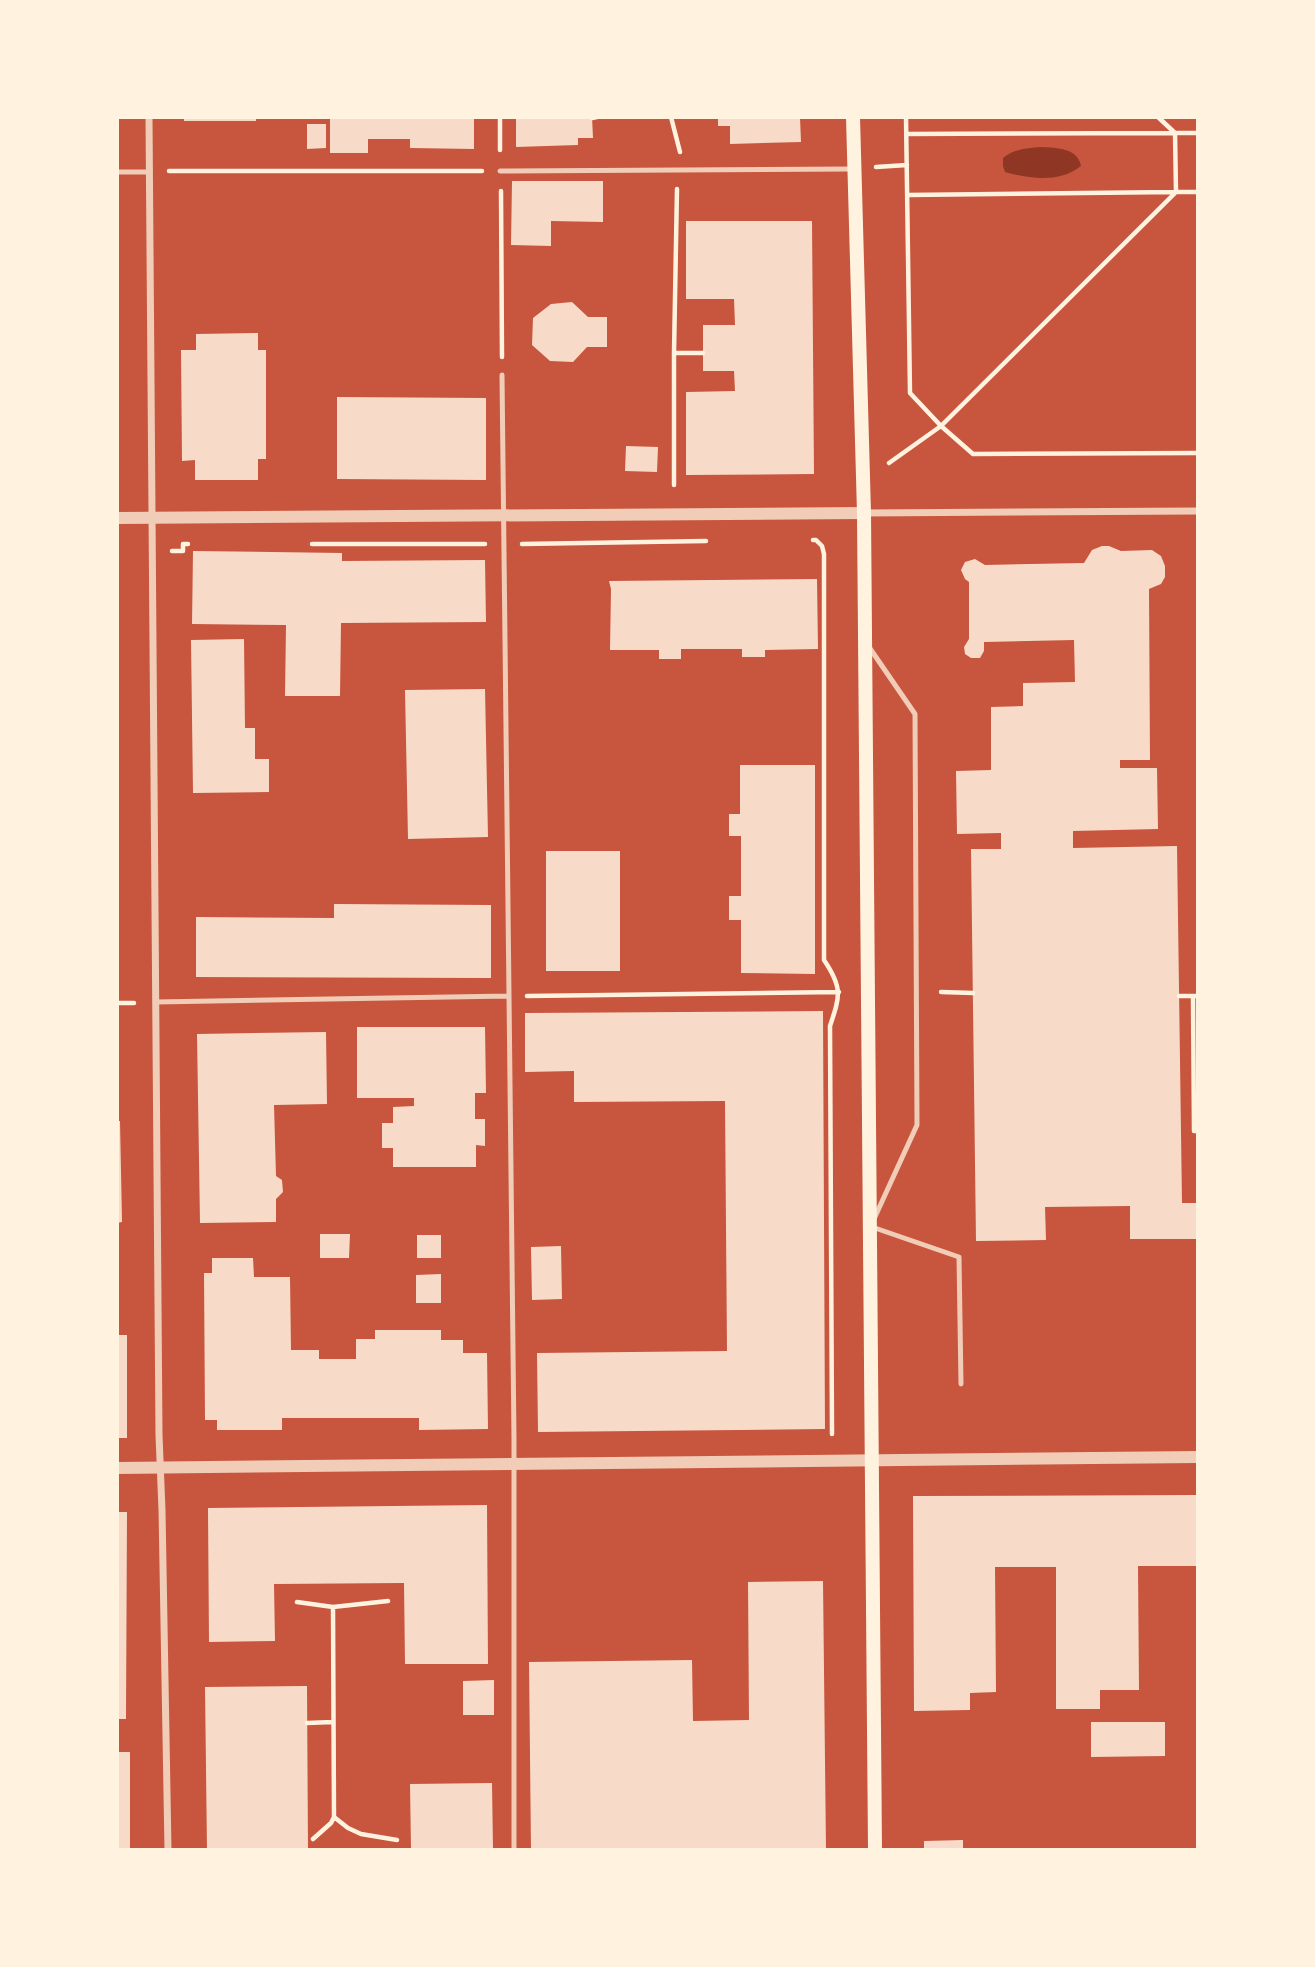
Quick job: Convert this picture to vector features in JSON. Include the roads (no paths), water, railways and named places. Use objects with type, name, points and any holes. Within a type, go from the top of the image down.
[{"type":"main road","points":[[853,117],[864,513],[875,1850]]},
{"type":"street","points":[[149,117],[160,1467],[168,1850]]},
{"type":"street","points":[[117,518],[1198,511]]},
{"type":"street","points":[[117,1468],[1198,1457]]},
{"type":"lane","points":[[500,171],[855,169]]},
{"type":"lane","points":[[117,172],[150,172]]},
{"type":"lane","points":[[502,375],[514,1463],[514,1850]]},
{"type":"lane","points":[[865,641],[915,714],[916,1125],[871,1227],[959,1257],[961,1384]]},
{"type":"lane","points":[[156,1002],[509,996]]}]
